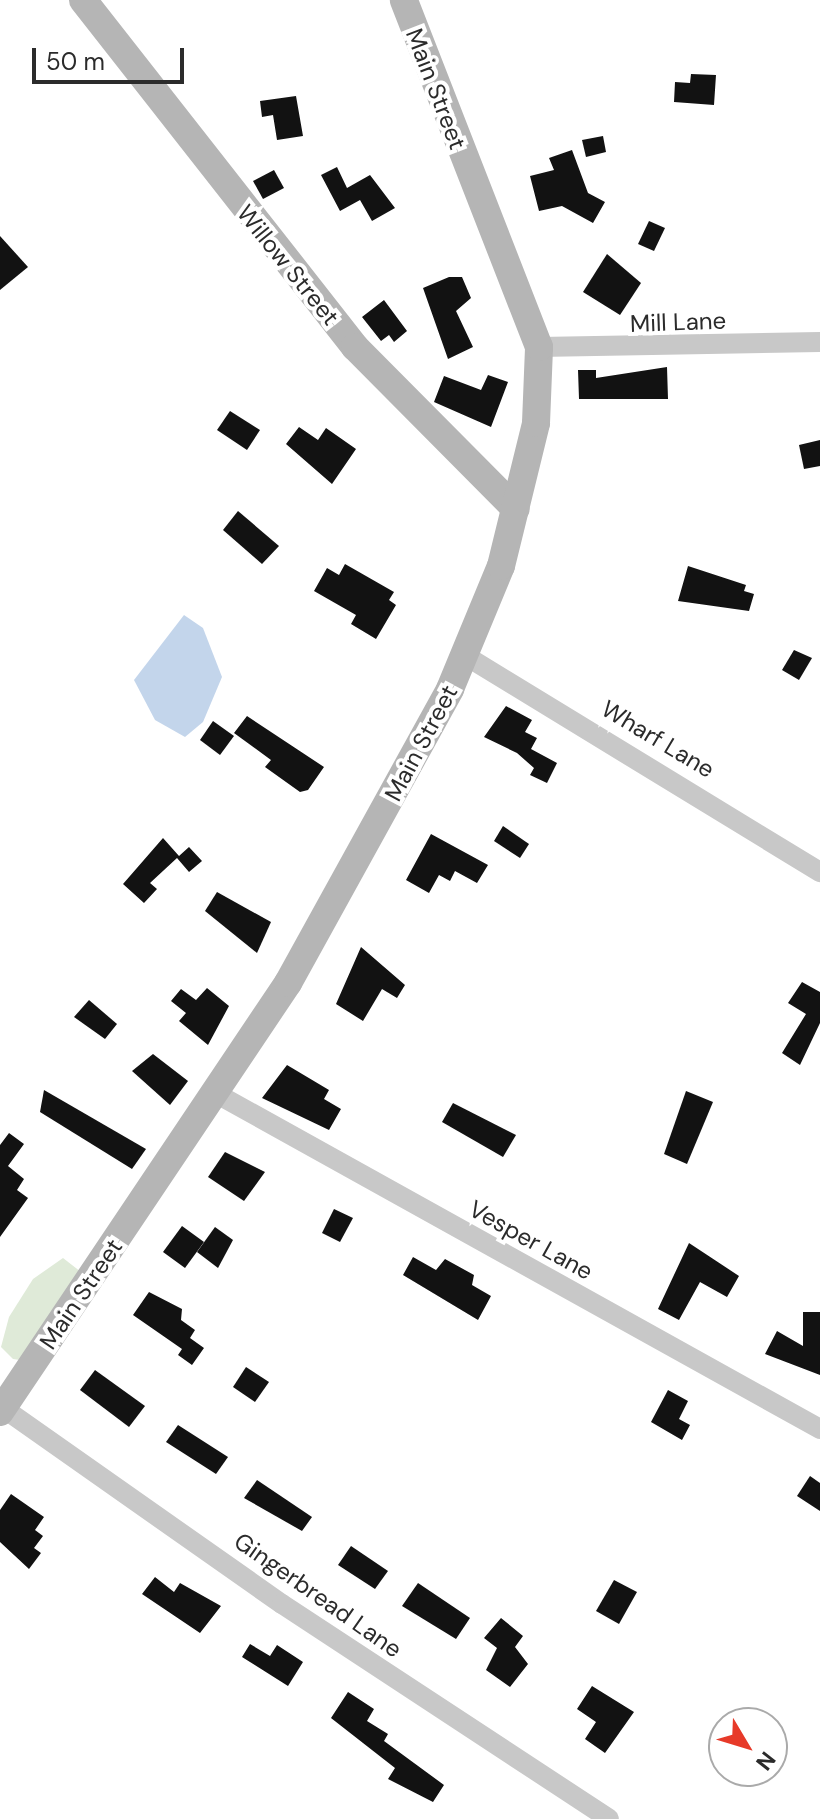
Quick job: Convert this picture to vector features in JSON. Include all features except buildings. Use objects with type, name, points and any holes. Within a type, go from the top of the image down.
[{"type":"main road","name":"Willow Street","points":[[83,0],[347,337],[516,509]]},
{"type":"main road","name":"Main Street","points":[[2,1410],[217,1094],[333,905],[466,656],[516,509],[540,397],[539,347],[404,0]]},
{"type":"street","name":"Mill Lane","points":[[539,347],[820,342]]},
{"type":"street","name":"Wharf Lane","points":[[466,656],[820,872]]},
{"type":"street","name":"Vesper Lane","points":[[217,1094],[820,1429]]},
{"type":"street","name":"Gingerbread Lane","points":[[2,1410],[306,1621],[609,1819]]},
{"type":"green space","points":[[63,1258],[81,1272],[20,1360],[13,1359],[1,1347],[9,1317],[33,1279]]},
{"type":"water","points":[[184,615],[203,628],[222,677],[203,722],[185,737],[155,720],[134,680]]}]
